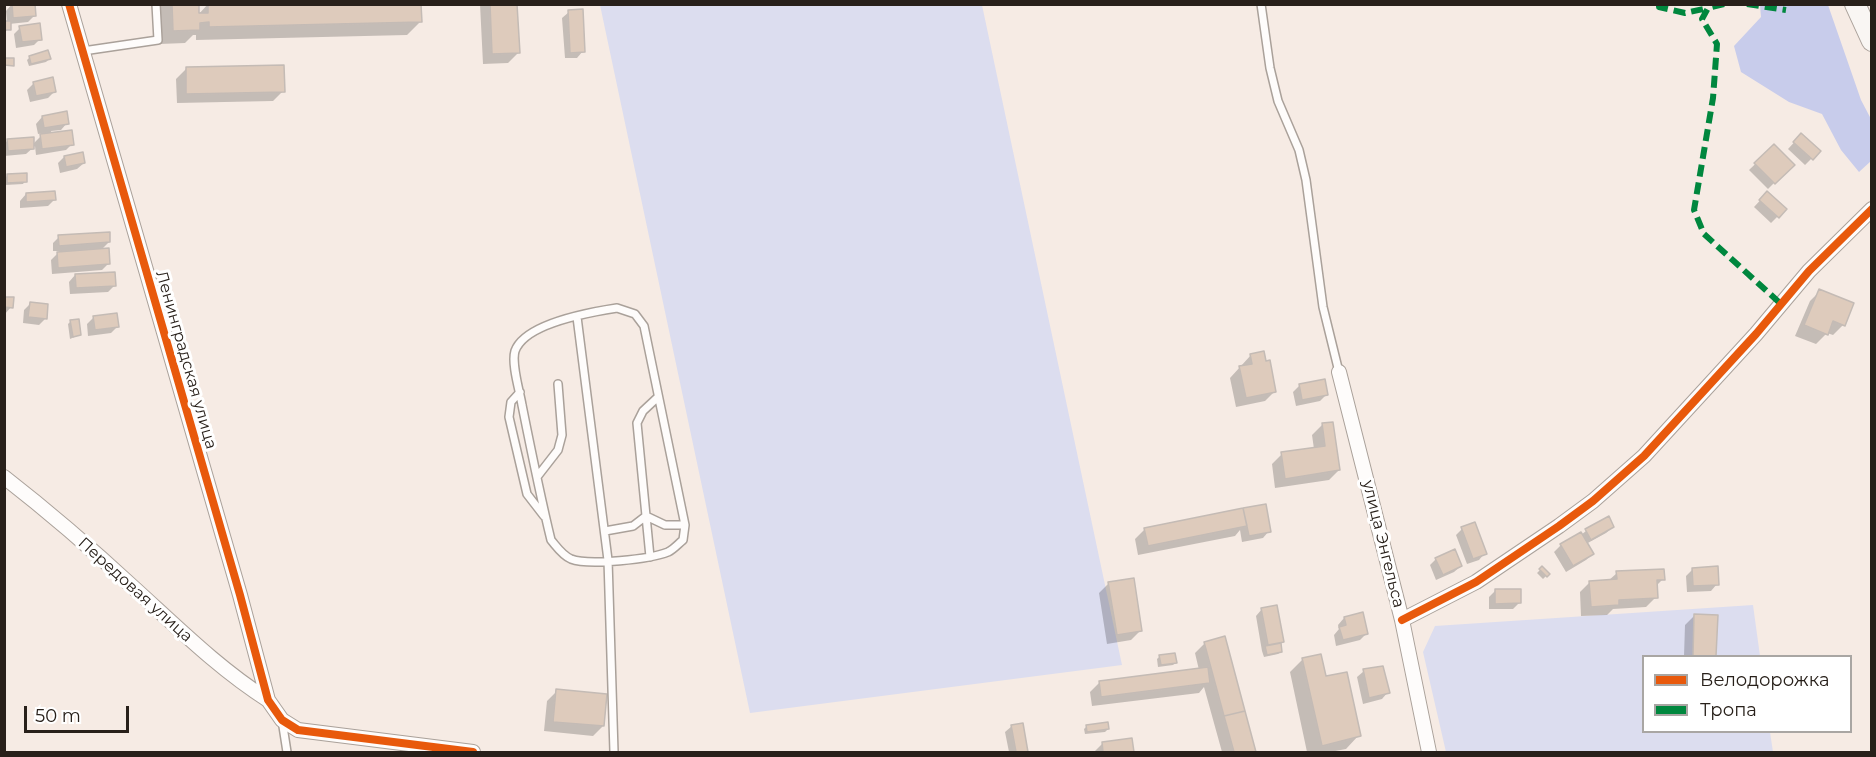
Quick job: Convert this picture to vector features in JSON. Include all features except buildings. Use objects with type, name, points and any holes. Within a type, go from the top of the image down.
[{"type":"main road","points":[[1855,4],[1872,42]]},
{"type":"street","name":"Ленинградская улица","points":[[69,4],[240,595],[268,700],[282,720]]},
{"type":"street","points":[[1402,620],[1485,576],[1568,520],[1627,471],[1644,456],[1756,334],[1809,271],[1872,209]]},
{"type":"street","name":"улица Энгельса","points":[[1339,372],[1402,620],[1429,753]]},
{"type":"street","name":"Передовая улица","points":[[4,477],[204,651],[268,700]]},
{"type":"street","points":[[282,720],[297,730],[473,753]]},
{"type":"lane","points":[[82,51],[158,40],[156,4]]},
{"type":"lane","points":[[1261,4],[1270,68],[1278,101],[1299,150],[1306,180],[1323,307],[1339,372]]},
{"type":"lane","points":[[617,308],[634,314],[644,326],[685,525],[683,540],[671,551],[650,557],[608,560],[572,559],[559,551],[551,540],[515,368],[515,351],[524,339],[536,330],[577,317],[617,308]]},
{"type":"lane","points":[[577,317],[608,560],[614,753]]},
{"type":"lane","points":[[537,477],[558,450],[562,435],[558,384]]},
{"type":"lane","points":[[520,392],[511,402],[509,417],[527,494],[546,518]]},
{"type":"lane","points":[[650,557],[636,423],[643,411],[658,397]]},
{"type":"lane","points":[[604,531],[633,526],[646,516]]},
{"type":"lane","points":[[646,516],[665,525],[685,525]]},
{"type":"lane","points":[[282,720],[288,753]]},
{"type":"shaded area","points":[[600,5],[982,5],[1122,665],[750,713]]},
{"type":"shaded area","points":[[1760,5],[1828,5],[1861,100],[1871,119],[1871,161],[1859,172],[1841,150],[1822,114],[1789,102],[1741,72],[1734,46],[1761,17]]},
{"type":"shaded area","points":[[1753,605],[1760,655],[1642,655],[1642,733],[1770,733],[1773,752],[1446,752],[1423,652],[1435,626]]},
{"type":"marked path","points":[[1659,4],[1659,7],[1685,13],[1708,8]]},
{"type":"marked path","points":[[1724,4],[1708,8],[1702,19],[1717,44],[1713,98],[1694,210],[1704,234],[1781,304]]},
{"type":"marked path","points":[[1747,4],[1786,10]]},
{"type":"cycle path","points":[[69,4],[240,595],[268,700],[282,720],[298,730],[473,752]]},
{"type":"cycle path","points":[[1402,620],[1476,582],[1593,501],[1644,456],[1756,334],[1809,271],[1872,209]]}]
